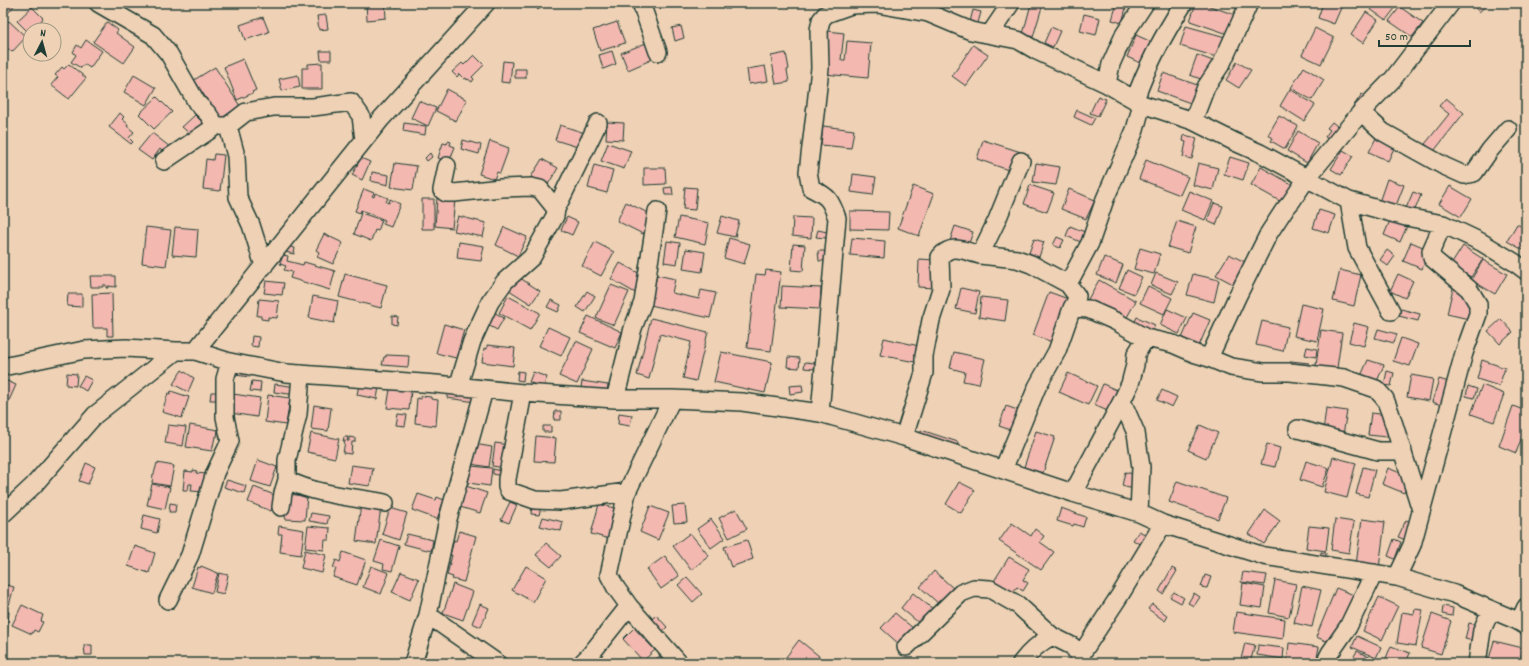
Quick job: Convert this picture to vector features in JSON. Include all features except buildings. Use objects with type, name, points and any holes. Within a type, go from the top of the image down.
[{"type":"street","points":[[98,3],[153,35],[169,54],[196,103],[222,126],[236,156],[238,197],[251,226],[264,266]]},
{"type":"street","points":[[195,351],[381,119],[486,3]]},
{"type":"street","points":[[641,3],[658,52]]},
{"type":"street","points":[[990,34],[1011,3]]},
{"type":"street","points":[[1107,84],[1111,64],[1122,41],[1145,3]]},
{"type":"street","points":[[1068,284],[1090,243],[1105,199],[1135,130],[1138,102],[1144,75],[1164,35],[1184,3]]},
{"type":"street","points":[[1193,121],[1206,87],[1222,63],[1249,3]]},
{"type":"street","points":[[1209,358],[1269,233],[1306,178],[1361,112],[1393,79],[1451,3]]},
{"type":"street","points":[[820,413],[837,218],[831,202],[825,196],[811,188],[808,172],[816,114],[820,68],[819,30],[821,20],[826,14],[851,4],[877,4],[928,13],[971,31],[1018,40],[1037,51],[1107,84],[1138,102],[1193,121],[1281,163],[1349,201],[1406,217],[1443,224],[1481,242],[1526,271]]},
{"type":"street","points":[[164,161],[246,112],[274,107],[313,107],[351,102],[360,116],[364,140]]},
{"type":"street","points":[[1361,112],[1383,132],[1444,166],[1464,175],[1474,173],[1508,128]]},
{"type":"street","points":[[458,387],[472,341],[490,302],[505,281],[532,257],[555,216],[556,209],[598,123]]},
{"type":"street","points":[[980,255],[994,227],[1021,161]]},
{"type":"street","points":[[447,166],[442,184],[443,192],[454,193],[501,188],[531,187],[540,190],[556,209]]},
{"type":"street","points":[[1349,201],[1357,248],[1391,310]]},
{"type":"street","points":[[615,399],[633,328],[643,302],[657,211]]},
{"type":"street","points":[[1397,577],[1412,545],[1464,353],[1478,314],[1478,304],[1469,288],[1432,258],[1431,251],[1443,224]]},
{"type":"street","points":[[904,437],[924,373],[924,356],[930,320],[941,289],[940,257],[946,251],[953,248],[980,255],[1017,259],[1031,264],[1068,284],[1077,296],[1057,351],[1037,387],[1003,470]]},
{"type":"street","points":[[1072,308],[1088,309],[1115,321],[1146,338],[1173,344],[1231,367],[1263,372],[1290,372],[1344,378],[1376,389],[1385,399],[1421,510]]},
{"type":"street","points":[[1073,493],[1122,401],[1131,378],[1136,354],[1146,338]]},
{"type":"street","points":[[3,367],[84,350],[126,348],[195,351],[230,362],[286,373],[436,384],[484,390],[615,399],[672,399],[742,402],[820,413],[904,437],[1073,493],[1139,513],[1163,524],[1264,556],[1350,571],[1397,577],[1454,594],[1522,624],[1526,607]]},
{"type":"street","points":[[3,514],[33,486],[95,415],[176,351]]},
{"type":"street","points":[[168,600],[190,555],[215,473],[230,441],[225,417],[225,379],[230,362]]},
{"type":"street","points":[[281,507],[287,480],[286,464],[298,414],[301,374]]},
{"type":"street","points":[[413,663],[428,615],[448,519],[484,390]]},
{"type":"street","points":[[523,393],[507,478],[507,487],[509,492],[535,500],[561,501],[627,492]]},
{"type":"street","points":[[672,399],[627,492],[609,575],[629,606],[679,663]]},
{"type":"street","points":[[1122,401],[1136,433],[1141,467],[1139,513]]},
{"type":"street","points":[[1298,429],[1378,450],[1403,451]]},
{"type":"street","points":[[287,480],[320,491],[385,503]]},
{"type":"street","points":[[906,647],[961,593],[974,588],[990,589],[1018,605],[1052,636],[1072,646],[1082,659],[1163,524]]},
{"type":"street","points":[[1325,663],[1348,627],[1374,573]]},
{"type":"street","points":[[582,663],[629,606]]},
{"type":"street","points":[[1477,663],[1482,630],[1491,610]]},
{"type":"street","points":[[428,615],[497,663]]},
{"type":"street","points":[[1021,663],[1040,642],[1052,636]]}]
